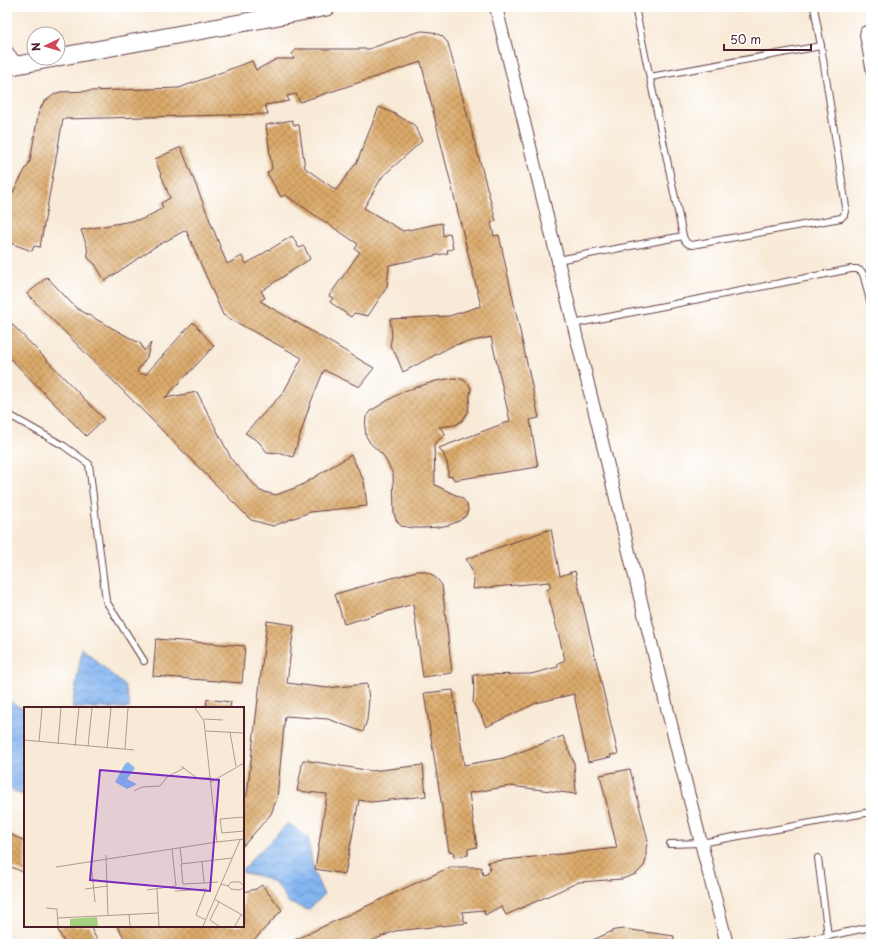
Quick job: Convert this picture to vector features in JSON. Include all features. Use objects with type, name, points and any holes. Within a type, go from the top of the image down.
[{"type":"street","points":[[66,56],[327,7]]},
{"type":"street","points":[[496,7],[678,753],[727,944]]},
{"type":"street","points":[[10,61],[26,60]]},
{"type":"lane","points":[[635,7],[684,241],[687,244],[692,245],[841,218],[844,215],[846,207],[822,46],[814,7]]},
{"type":"lane","points":[[871,28],[864,30],[863,35],[871,78]]},
{"type":"lane","points":[[650,77],[822,46]]},
{"type":"lane","points":[[558,260],[683,236]]},
{"type":"lane","points":[[574,324],[851,269],[857,269],[862,272],[871,305]]},
{"type":"lane","points":[[7,410],[11,416],[64,446],[89,464],[106,601],[144,661]]},
{"type":"lane","points":[[670,844],[701,843],[871,812]]},
{"type":"lane","points":[[818,858],[828,936]]},
{"type":"lane","points":[[785,944],[871,926]]},
{"type":"water","points":[[82,648],[125,686],[130,707],[72,707]]},
{"type":"water","points":[[7,700],[24,709],[24,796],[7,788]]},
{"type":"water","points":[[288,823],[308,838],[314,873],[324,895],[308,910],[287,902],[280,889],[275,884],[264,878],[244,873],[244,868],[247,867],[251,860]]},
{"type":"building","points":[[422,31],[432,32],[442,36],[448,43],[496,221],[491,223],[494,236],[499,235],[539,418],[530,420],[538,467],[454,480],[452,476],[448,477],[446,460],[439,448],[510,421],[491,337],[454,345],[403,372],[396,355],[390,346],[392,335],[390,319],[449,316],[481,306],[421,62],[300,102],[296,94],[287,96],[289,101],[265,105],[268,114],[63,119],[40,247],[34,246],[32,251],[7,242],[7,203],[30,161],[38,115],[41,107],[44,102],[55,94],[60,92],[179,88],[252,61],[256,70],[277,59],[294,59],[292,54],[297,49],[369,49]]},
{"type":"building","points":[[379,107],[414,125],[422,141],[382,177],[364,208],[403,231],[442,223],[443,236],[450,233],[453,249],[447,250],[448,253],[389,265],[387,287],[368,316],[354,313],[351,317],[330,302],[333,298],[329,296],[360,252],[355,249],[358,244],[285,195],[281,197],[267,173],[272,169],[266,125],[292,120],[294,125],[299,125],[305,168],[336,190],[357,162]]},
{"type":"building","points":[[181,147],[227,264],[242,256],[246,264],[292,236],[299,248],[304,246],[310,259],[261,291],[265,298],[260,301],[374,368],[359,387],[324,370],[310,404],[293,457],[281,453],[267,452],[259,442],[245,433],[283,393],[302,358],[223,315],[186,230],[153,248],[105,281],[95,264],[88,258],[87,246],[81,230],[143,219],[163,208],[161,203],[170,198],[155,159]]},
{"type":"building","points":[[47,277],[76,308],[141,344],[144,351],[151,343],[147,357],[137,372],[141,374],[146,374],[193,322],[214,346],[165,398],[197,392],[232,460],[260,491],[276,495],[300,486],[351,455],[364,481],[367,506],[310,512],[273,526],[251,520],[27,294]]},
{"type":"building","points":[[7,319],[104,419],[86,436],[7,355]]},
{"type":"building","points":[[454,378],[462,379],[468,383],[471,388],[468,412],[462,421],[455,425],[439,427],[446,434],[434,444],[435,485],[462,498],[467,504],[468,510],[466,516],[449,525],[438,527],[413,528],[401,526],[396,520],[394,513],[393,474],[383,455],[370,443],[366,436],[366,417],[370,411],[404,391],[436,381]]},
{"type":"building","points":[[551,529],[560,576],[575,571],[618,754],[588,762],[574,694],[536,703],[486,727],[480,713],[473,703],[473,675],[531,674],[558,667],[558,663],[565,660],[547,590],[551,587],[549,582],[473,589],[473,574],[466,559]]},
{"type":"building","points":[[417,571],[423,571],[431,574],[442,585],[452,673],[423,677],[413,604],[344,624],[335,594]]},
{"type":"building","points":[[267,621],[294,625],[287,683],[327,688],[367,684],[369,699],[367,720],[363,732],[328,719],[285,716],[277,798],[271,814],[244,845],[244,799],[247,795]]},
{"type":"building","points":[[156,639],[245,646],[242,683],[153,676]]},
{"type":"building","points":[[453,690],[464,765],[504,758],[563,736],[574,763],[576,794],[510,786],[469,793],[477,847],[468,849],[468,855],[454,857],[453,851],[449,852],[424,693]]},
{"type":"building","points":[[207,699],[231,702],[230,707],[206,707]]},
{"type":"building","points":[[303,760],[372,771],[423,765],[426,796],[371,802],[359,800],[345,874],[315,869],[327,794],[297,791]]},
{"type":"building","points":[[630,769],[648,841],[644,866],[636,874],[622,879],[579,882],[506,915],[501,906],[485,915],[484,910],[462,912],[464,921],[468,923],[395,931],[364,944],[286,944],[450,867],[481,867],[483,875],[487,874],[490,870],[487,862],[617,848],[600,775]]},
{"type":"building","points":[[7,833],[24,841],[24,873],[7,865]]},
{"type":"building","points":[[262,885],[282,910],[252,944],[128,944],[118,927],[244,927],[244,892],[256,889]]},
{"type":"building","points":[[56,927],[90,927],[99,944],[65,944]]},
{"type":"building","points":[[624,929],[674,936],[673,944],[584,944],[615,930]]}]
